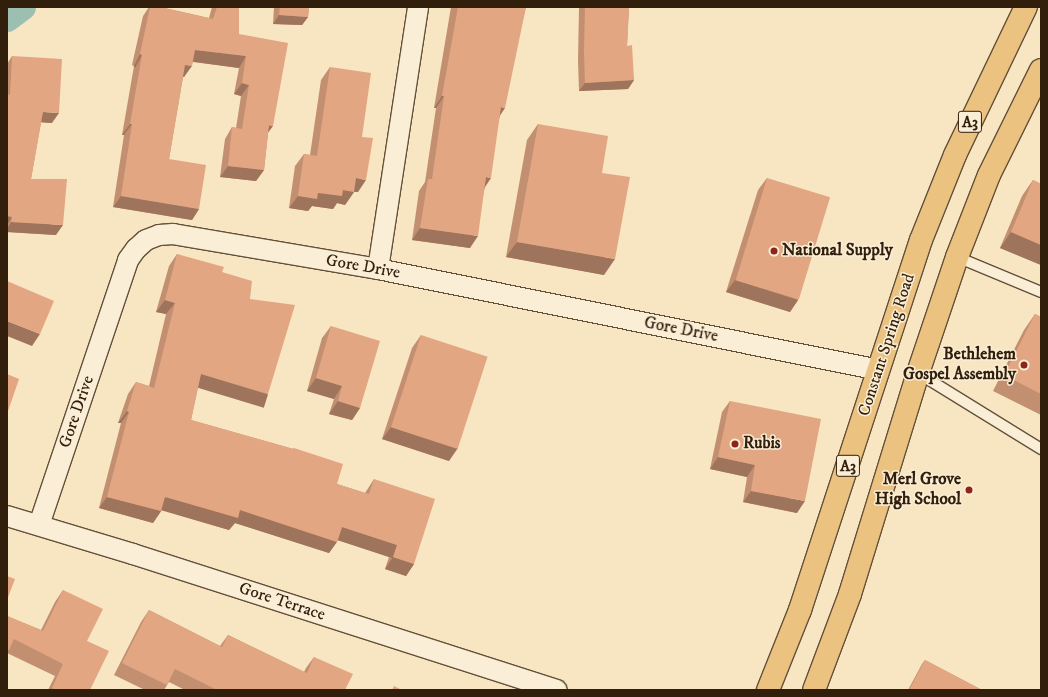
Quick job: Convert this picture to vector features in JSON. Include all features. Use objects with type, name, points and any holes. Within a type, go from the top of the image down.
[{"type":"main road","name":"Constant Spring Road","points":[[768,690],[800,610],[921,240],[955,155],[1026,7]]},
{"type":"main road","name":"A3","points":[[814,690],[850,594],[918,373],[957,257],[989,175],[1041,70]]},
{"type":"street","points":[[378,269],[418,7]]},
{"type":"street","name":"Gore Drive","points":[[39,525],[128,260],[136,249],[146,240],[159,235],[173,234],[378,269],[879,370]]},
{"type":"street","name":"Gore Terrace","points":[[7,516],[557,690]]},
{"type":"lane","points":[[957,257],[1041,292]]},
{"type":"lane","points":[[918,373],[1041,449]]},
{"type":"building","points":[[150,7],[160,7],[213,19],[217,7],[239,7],[239,34],[288,43],[273,126],[269,125],[264,170],[228,166],[232,127],[242,129],[249,85],[242,83],[246,56],[195,50],[192,66],[185,65],[169,159],[206,165],[199,209],[121,196],[132,124],[130,124],[142,55],[140,54]]},
{"type":"building","points":[[280,7],[309,7],[308,17],[279,15]]},
{"type":"building","points":[[458,7],[526,7],[505,108],[501,107],[491,178],[486,177],[478,236],[420,228],[428,179],[432,179],[444,96],[442,96]]},
{"type":"building","points":[[585,7],[629,7],[627,46],[632,45],[634,80],[585,83]]},
{"type":"building","points":[[12,56],[62,59],[59,113],[43,112],[31,179],[67,179],[63,225],[11,222],[12,217],[7,216],[7,94],[10,95]]},
{"type":"building","points":[[330,67],[371,73],[362,137],[373,138],[366,180],[356,178],[354,192],[343,190],[342,196],[318,193],[317,199],[298,196],[304,154],[317,156]]},
{"type":"building","points":[[538,124],[608,136],[602,173],[630,177],[615,259],[517,242]]},
{"type":"building","name":"National Supply","points":[[767,178],[830,197],[799,300],[736,280]]},
{"type":"building","points":[[1033,180],[1041,184],[1041,245],[1011,232]]},
{"type":"building","points":[[177,254],[224,267],[222,272],[252,281],[250,299],[295,305],[268,394],[201,374],[191,420],[294,448],[343,464],[337,484],[369,494],[374,479],[435,499],[414,564],[393,557],[397,545],[342,527],[337,542],[240,510],[238,518],[165,497],[161,511],[107,497],[129,412],[127,411],[136,382],[154,388],[175,303],[165,300]]},
{"type":"building","points":[[7,281],[54,301],[40,334],[7,321]]},
{"type":"building","points":[[1035,314],[1041,317],[1041,394],[1004,375]]},
{"type":"building","points":[[331,326],[380,341],[360,408],[338,401],[342,386],[316,378]]},
{"type":"building","points":[[421,335],[488,357],[458,449],[391,427]]},
{"type":"building","points":[[7,374],[19,379],[8,411],[7,410]]},
{"type":"building","points":[[730,401],[821,419],[805,501],[751,491],[755,465],[718,457]]},
{"type":"building","points":[[7,576],[15,579],[7,600]]},
{"type":"building","points":[[63,590],[103,609],[87,641],[109,651],[90,690],[57,690],[52,688],[63,664],[14,639],[9,650],[7,650],[7,616],[43,631]]},
{"type":"building","points":[[149,610],[222,647],[228,635],[307,673],[314,657],[353,674],[345,690],[217,690],[175,669],[167,685],[122,663]]},
{"type":"building","points":[[925,660],[982,690],[909,690]]},
{"type":"building","points":[[394,686],[402,690],[392,690]]},
{"type":"waterway","points":[[7,19],[23,7]]},
{"type":"place","name":"National Supply","points":[[774,251]]},
{"type":"place","name":"Bethlehem Gospel Assembly","points":[[1024,365]]},
{"type":"place","name":"Rubis","points":[[735,444]]},
{"type":"place","name":"Merl Grove High School","points":[[969,490]]}]
